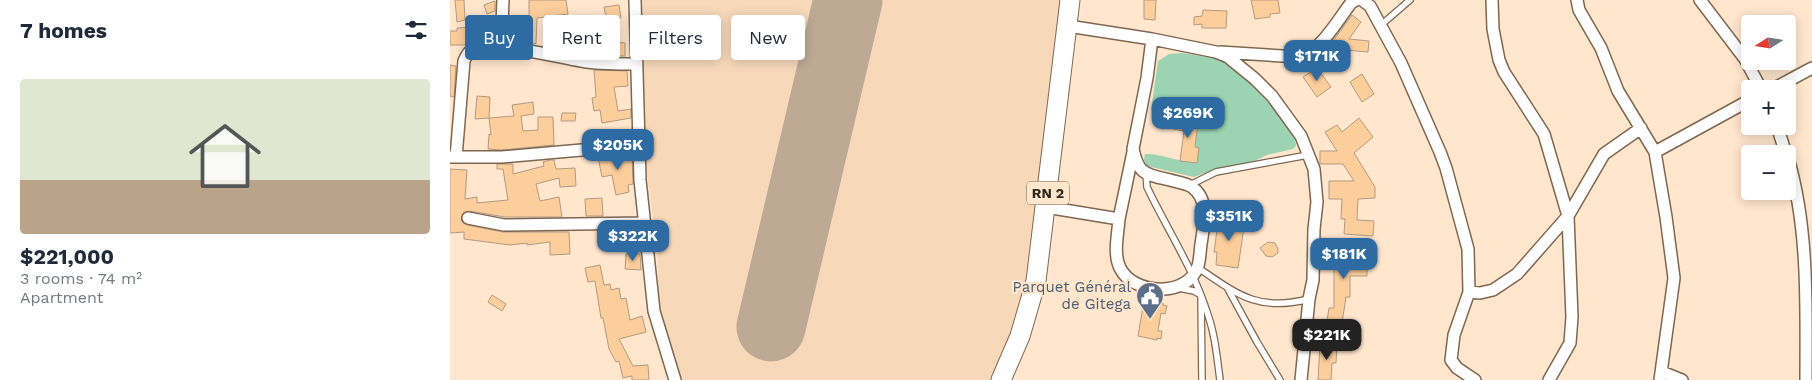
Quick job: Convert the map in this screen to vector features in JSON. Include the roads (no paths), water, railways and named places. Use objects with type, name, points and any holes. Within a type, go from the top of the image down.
[{"type":"main road","name":"RN 2","points":[[1001,380],[1020,336],[1036,281],[1070,0]]},
{"type":"street","points":[[502,15],[503,0]]},
{"type":"street","points":[[635,0],[638,145],[654,311],[676,380]]},
{"type":"street","points":[[1068,26],[1152,39],[1216,52],[1299,57],[1306,55],[1320,43],[1351,3],[1356,0]]},
{"type":"street","points":[[1362,0],[1370,6],[1402,63],[1446,168],[1468,249],[1469,292],[1454,335],[1451,360],[1457,368],[1474,380]]},
{"type":"street","points":[[1492,0],[1493,29],[1499,60],[1504,72],[1544,134],[1568,216],[1572,317],[1570,342],[1549,380]]},
{"type":"street","points":[[1577,0],[1579,10],[1601,48],[1618,91],[1656,152],[1669,232],[1674,278],[1661,376],[1682,380]]},
{"type":"street","points":[[1700,0],[1745,59],[1756,80]]},
{"type":"street","points":[[1133,149],[1140,168],[1146,174],[1190,185],[1202,199],[1205,218],[1195,272],[1184,284],[1175,288],[1162,289],[1140,286],[1131,282],[1118,266],[1116,256],[1119,219],[1133,149],[1148,78],[1152,39]]},
{"type":"street","points":[[533,51],[586,62],[637,64]]},
{"type":"street","points":[[1216,52],[1237,63],[1272,96],[1301,136],[1309,154],[1316,185],[1317,202],[1314,229],[1313,280],[1309,299],[1301,380]]},
{"type":"street","points":[[465,59],[453,157],[502,157],[638,145]]},
{"type":"street","points":[[1790,80],[1812,68]]},
{"type":"street","points":[[1656,152],[1741,105]]},
{"type":"street","points":[[1469,292],[1480,293],[1493,290],[1517,274],[1568,216],[1604,154],[1641,128]]},
{"type":"street","points":[[1796,193],[1809,292],[1806,380]]},
{"type":"street","points":[[1046,207],[1119,219]]},
{"type":"street","points":[[468,218],[504,225],[645,222]]},
{"type":"lane","points":[[1381,25],[1410,0]]},
{"type":"lane","points":[[1190,185],[1216,172],[1309,154]]},
{"type":"lane","points":[[1146,174],[1148,187],[1195,272],[1211,325],[1220,380]]},
{"type":"lane","points":[[1195,272],[1250,299],[1263,303],[1290,304],[1309,299]]},
{"type":"lane","points":[[1175,288],[1187,289],[1201,295]]},
{"type":"lane","points":[[1228,288],[1280,380]]},
{"type":"lane","points":[[1201,295],[1202,380]]},
{"type":"place","name":"Parquet Général de Gitega","points":[[1150,320]]}]
